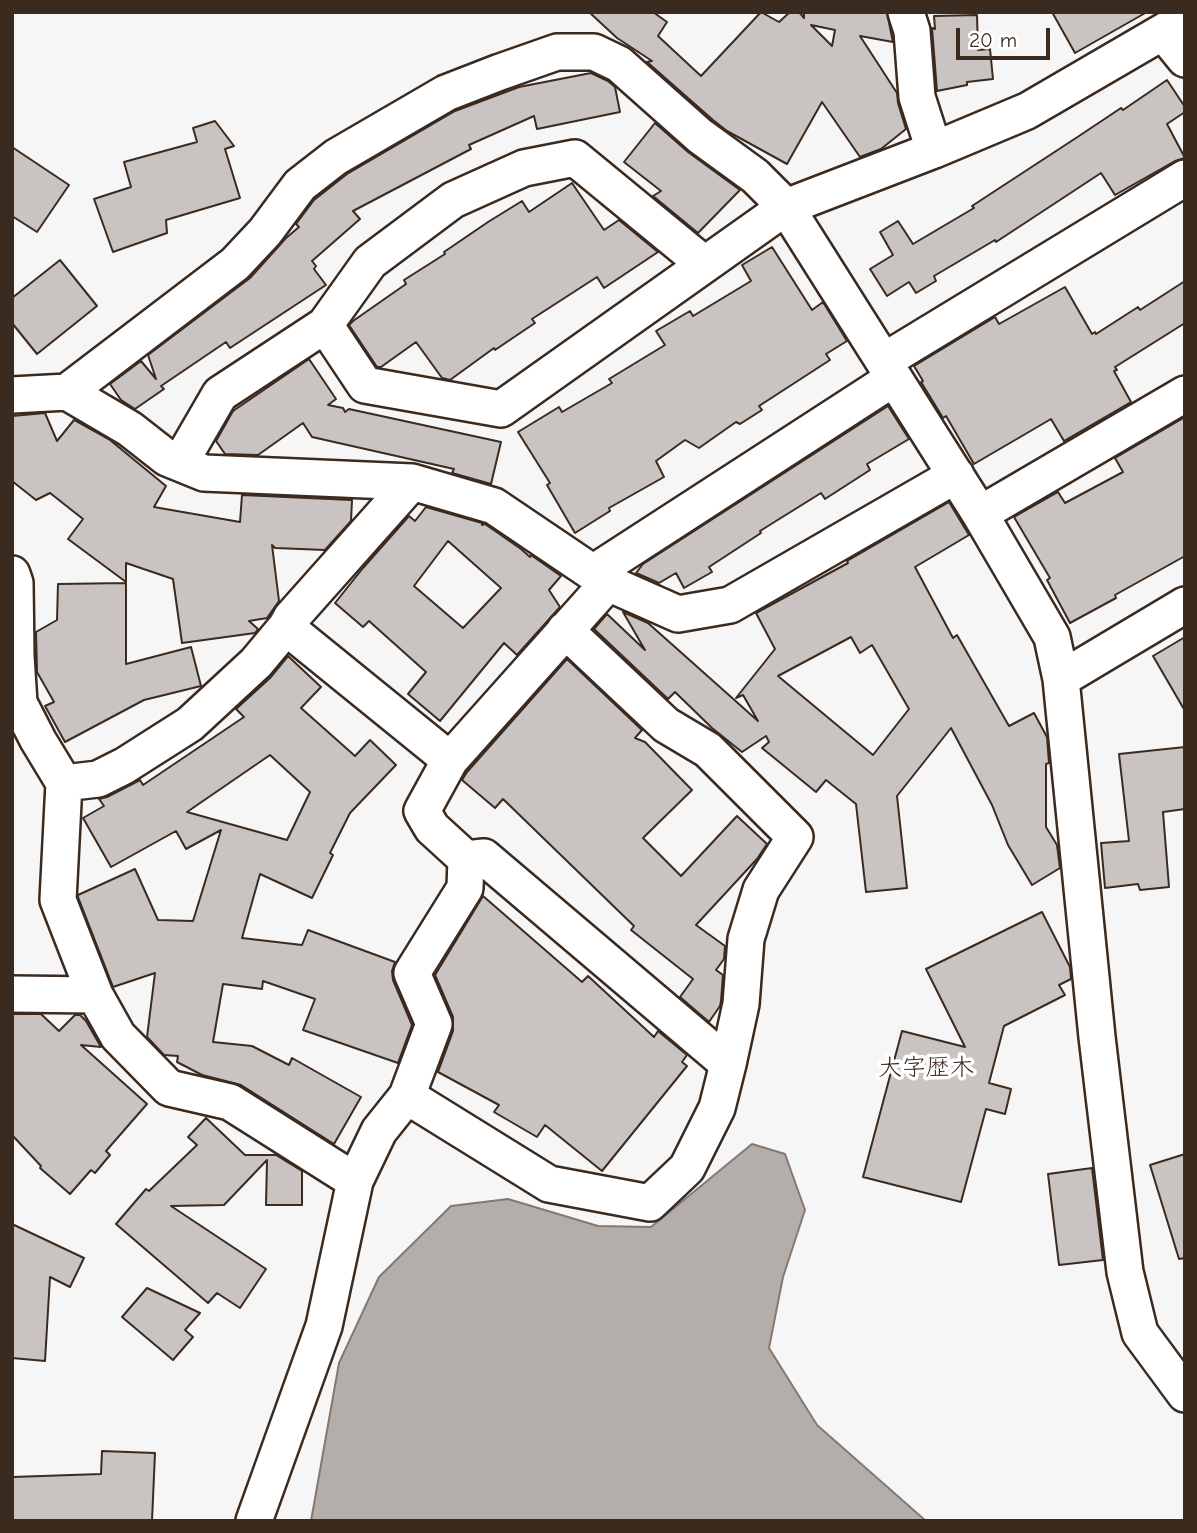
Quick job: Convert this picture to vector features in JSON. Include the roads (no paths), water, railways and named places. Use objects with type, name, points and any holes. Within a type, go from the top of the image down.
[{"type":"street","points":[[906,12],[912,31],[917,97],[934,150]]},
{"type":"street","points":[[325,324],[365,386],[501,409],[786,207],[1027,111],[1174,25],[1185,59]]},
{"type":"street","points":[[67,393],[235,264],[265,232],[300,185],[336,157],[446,93],[557,52],[594,52],[619,64],[700,136],[755,176],[786,207],[981,514],[1052,637],[1061,680],[1097,1037],[1125,1272],[1140,1333],[1185,1394]]},
{"type":"street","points":[[180,463],[220,394],[325,324],[370,262],[453,200],[524,168],[575,159],[704,264]]},
{"type":"street","points":[[728,1064],[484,857],[466,859],[432,828],[422,811],[450,760],[565,631],[601,578],[889,370],[1185,178]]},
{"type":"street","points":[[12,395],[67,393],[131,429],[167,458],[204,473],[412,482],[494,506],[601,578],[678,614],[730,604],[956,475]]},
{"type":"street","points":[[981,514],[1185,394]]},
{"type":"street","points":[[64,783],[98,779],[124,766],[190,724],[256,663],[286,627],[290,618],[412,482]]},
{"type":"street","points":[[12,574],[15,583],[19,703],[64,783],[58,900],[95,995],[118,1036],[169,1088],[230,1102],[355,1181]]},
{"type":"street","points":[[1061,680],[1185,605]]},
{"type":"street","points":[[286,627],[450,760]]},
{"type":"street","points":[[407,1096],[549,1184],[650,1203],[688,1168],[717,1108],[741,1004],[746,939],[761,890],[795,837],[708,750],[666,725],[565,631]]},
{"type":"street","points":[[254,1521],[324,1326],[355,1181],[379,1131],[407,1096],[434,1024],[412,972],[465,888],[466,859]]},
{"type":"street","points":[[12,994],[95,995]]},
{"type":"district","name":"大字歴木","points":[[926,1068]]}]
